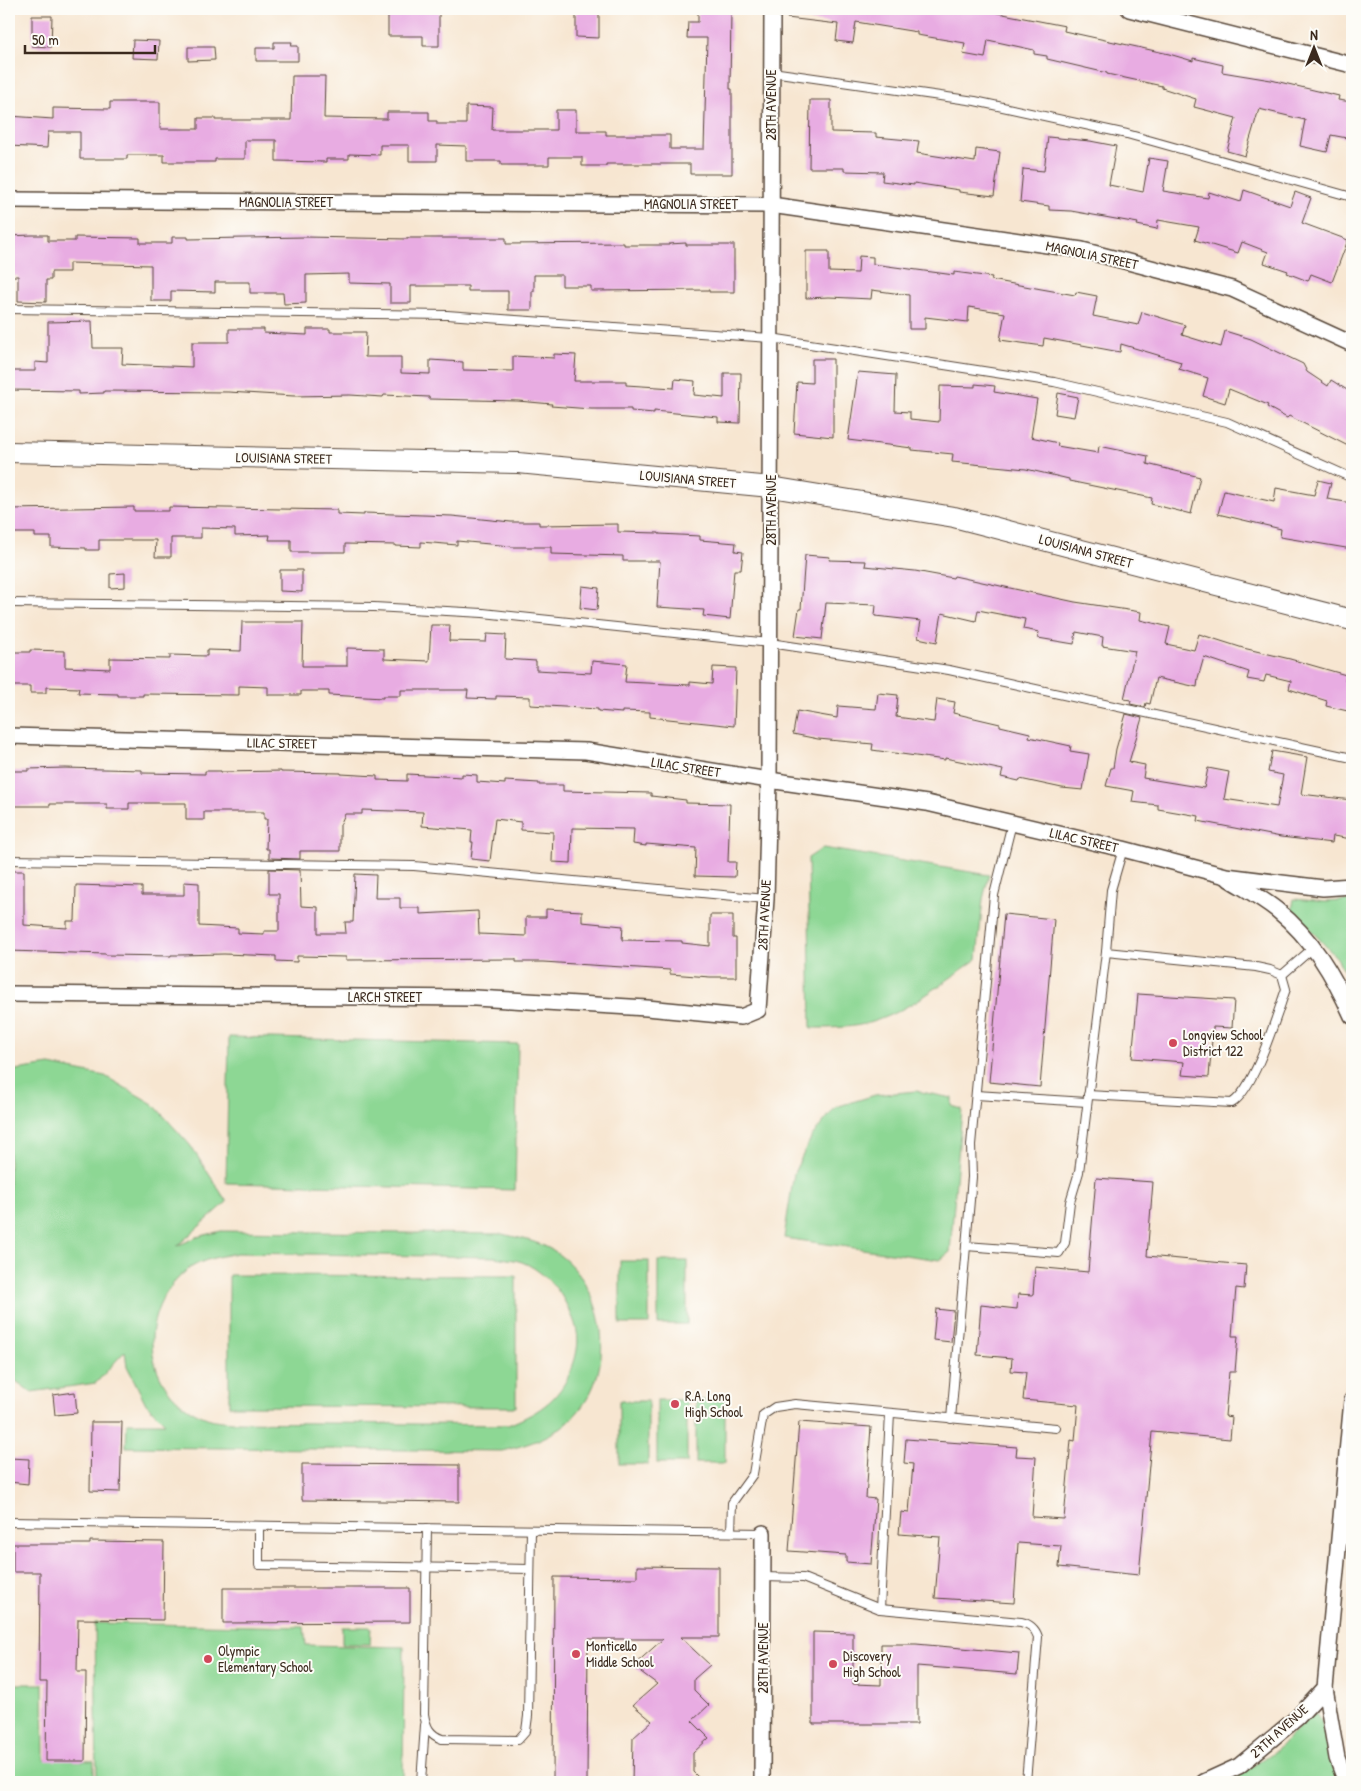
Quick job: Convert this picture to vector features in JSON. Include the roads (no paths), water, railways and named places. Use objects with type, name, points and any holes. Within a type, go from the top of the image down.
[{"type":"street","name":"28TH AVENUE","points":[[758,1010],[766,899],[769,780],[772,9]]},
{"type":"street","points":[[1129,9],[1150,12],[1352,65]]},
{"type":"street","name":"MAGNOLIA STREET","points":[[9,200],[771,204],[1082,250],[1232,289],[1352,344]]},
{"type":"street","name":"LOUISIANA STREET","points":[[9,452],[518,462],[771,487],[954,517],[1352,620]]},
{"type":"street","name":"LILAC STREET","points":[[9,736],[586,751],[927,803],[1123,849],[1226,876],[1323,888],[1352,886]]},
{"type":"street","points":[[1226,876],[1277,910],[1314,947],[1339,986],[1352,1016]]},
{"type":"street","name":"LARCH STREET","points":[[9,994],[475,998],[647,1008],[741,1017],[758,1010]]},
{"type":"street","name":"27TH AVENUE","points":[[1346,1782],[1336,1758],[1325,1688],[1352,1400]]},
{"type":"street","name":"28TH AVENUE","points":[[762,1782],[764,1533]]},
{"type":"street","name":"27TH AVENUE","points":[[1204,1782],[1239,1766],[1298,1717],[1325,1688]]},
{"type":"lane","points":[[772,72],[975,101],[1127,134],[1352,197]]},
{"type":"lane","points":[[9,308],[447,315],[771,338],[1054,382],[1227,422],[1352,478]]},
{"type":"lane","points":[[9,603],[384,607],[483,613],[770,643],[949,670],[1352,758]]},
{"type":"lane","points":[[951,1419],[972,1177],[971,1145],[994,895],[1012,823]]},
{"type":"lane","points":[[966,1246],[1059,1253],[1065,1243],[1070,1204],[1079,1172],[1106,952],[1111,890],[1123,849]]},
{"type":"lane","points":[[9,860],[414,866],[766,899]]},
{"type":"lane","points":[[1282,975],[1314,947]]},
{"type":"lane","points":[[1106,952],[1256,967],[1282,975]]},
{"type":"lane","points":[[976,1094],[1232,1103],[1238,1100],[1253,1077],[1286,989],[1282,975]]},
{"type":"lane","points":[[731,1532],[732,1503],[753,1474],[763,1415],[775,1407],[795,1404],[1056,1428]]},
{"type":"lane","points":[[880,1609],[890,1414]]},
{"type":"lane","points":[[9,1522],[764,1533]]},
{"type":"lane","points":[[259,1526],[259,1565],[530,1570]]},
{"type":"lane","points":[[421,1782],[425,1725],[427,1528]]},
{"type":"lane","points":[[425,1725],[433,1736],[442,1739],[518,1740],[526,1731],[528,1716],[531,1530]]},
{"type":"lane","points":[[763,1577],[803,1578],[880,1609],[1021,1622],[1034,1628],[1038,1638],[1026,1782]]},
{"type":"place","name":"Longview School District 122","points":[[1173,1043]]},
{"type":"place","name":"R.A. Long High School","points":[[675,1404]]},
{"type":"place","name":"Monticello Middle School","points":[[576,1654]]},
{"type":"place","name":"Olympic Elementary School","points":[[208,1659]]},
{"type":"place","name":"Discovery High School","points":[[833,1664]]}]
